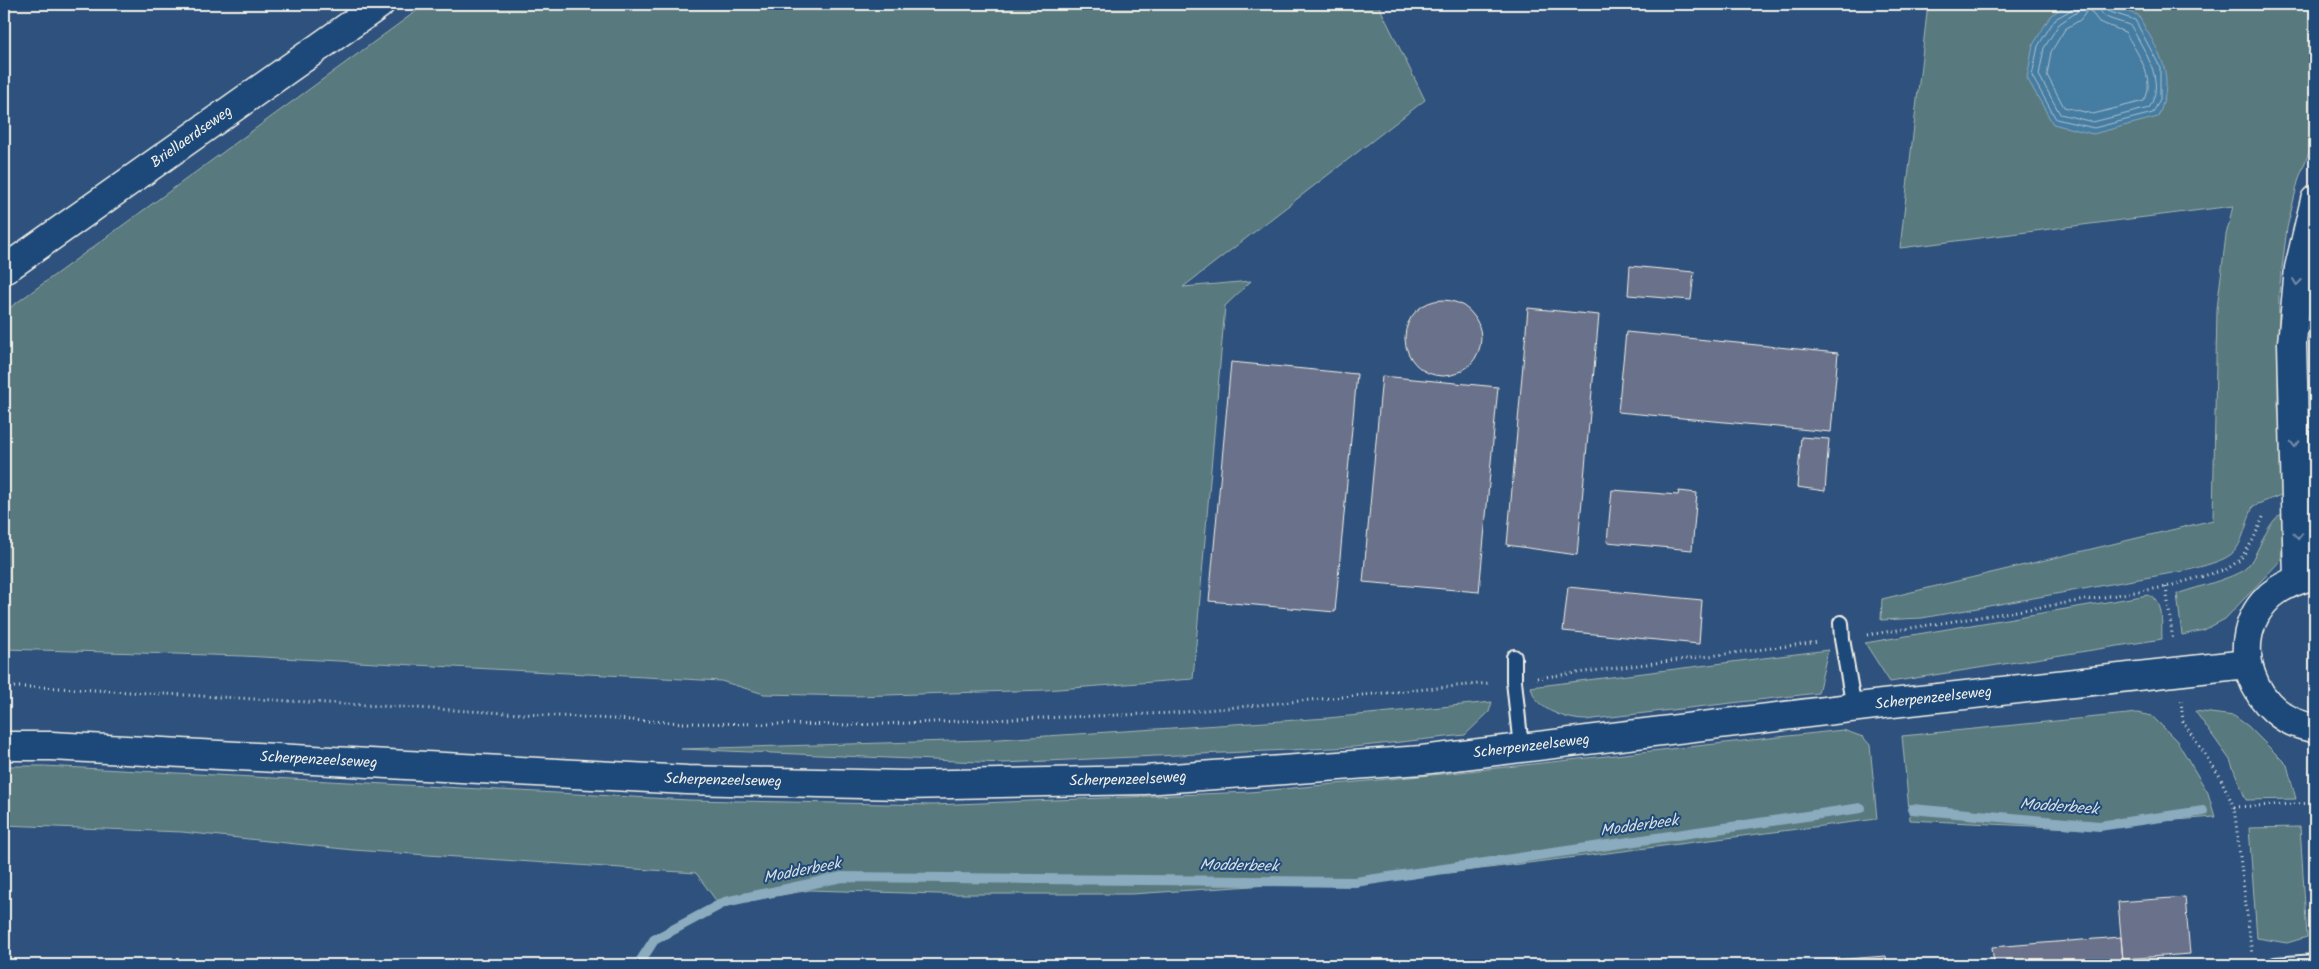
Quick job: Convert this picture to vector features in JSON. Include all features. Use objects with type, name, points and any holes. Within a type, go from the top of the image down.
[{"type":"main road","name":"Briellaerdseweg","points":[[4,270],[380,4]]},
{"type":"main road","points":[[2315,200],[2304,239],[2294,303],[2292,343],[2297,502],[2307,577],[2270,596],[2254,618],[2247,645],[2247,664],[2251,679],[2264,700],[2282,717],[2304,727],[2315,728]]},
{"type":"main road","name":"Scherpenzeelseweg","points":[[4,746],[51,746],[687,780],[903,785],[1145,780],[1422,760],[1854,708],[2247,664]]},
{"type":"lane","points":[[1841,623],[1854,708]]},
{"type":"lane","points":[[1514,657],[1514,681],[1521,748]]},
{"type":"lane","points":[[2275,965],[2315,962]]},
{"type":"path","points":[[4,687],[685,723],[854,725],[1174,714],[1514,681],[1842,639],[2166,587],[2227,569],[2240,560],[2268,508],[2279,504],[2297,502]]},
{"type":"path","points":[[2252,955],[2234,807],[2315,803]]},
{"type":"green space","points":[[426,4],[1378,4],[1425,100],[1183,287],[1251,281],[1225,306],[1193,679],[1045,690],[855,696],[764,694],[721,681],[243,656],[4,649],[4,312]]},
{"type":"green space","points":[[1928,4],[2091,4],[2066,6],[2138,16],[2102,4],[2315,4],[2315,137],[2299,178],[2287,228],[2279,292],[2278,405],[2286,493],[2253,506],[2239,544],[2234,551],[2219,561],[2189,570],[1922,618],[1881,620],[1882,599],[2213,520],[2217,309],[2226,235],[2233,206],[1900,248]]},
{"type":"green space","points":[[2285,513],[2281,560],[2225,619],[2204,630],[2182,635],[2177,594],[2241,572],[2251,562],[2274,521]]},
{"type":"green space","points":[[2148,595],[2157,601],[2160,607],[2162,639],[1890,682],[1865,643]]},
{"type":"green space","points":[[1828,650],[1818,693],[1585,720],[1565,717],[1544,707],[1535,698],[1531,687]]},
{"type":"green space","points":[[1492,702],[1489,712],[1465,735],[1354,747],[1003,763],[681,749],[984,740],[1328,718]]},
{"type":"green space","points":[[2195,711],[2234,716],[2248,726],[2287,765],[2296,799],[2246,800],[2230,760]]},
{"type":"green space","points":[[2138,713],[2152,716],[2177,741],[2208,793],[2215,817],[2072,828],[1910,820],[1902,736]]},
{"type":"green space","points":[[1843,730],[1863,737],[1870,745],[1877,819],[1449,873],[1132,894],[938,894],[810,890],[720,906],[696,873],[353,850],[182,832],[4,825],[4,766],[44,766],[689,800],[933,805],[1250,792],[1442,774]]},
{"type":"green space","points":[[2300,827],[2307,937],[2287,943],[2257,938],[2249,828]]},
{"type":"water","points":[[2102,4],[2138,15],[2159,52],[2166,75],[2166,88],[2158,117],[2093,134],[2053,124],[2027,78],[2033,45],[2051,15],[2066,6]]},
{"type":"building","points":[[1630,266],[1694,272],[1691,300],[1628,295]]},
{"type":"building","points":[[1443,300],[1457,303],[1470,311],[1478,324],[1481,338],[1478,352],[1470,365],[1457,373],[1443,376],[1429,373],[1416,365],[1408,352],[1405,338],[1408,324],[1416,311],[1429,303]]},
{"type":"building","points":[[1528,308],[1599,315],[1577,555],[1507,545]]},
{"type":"building","points":[[1626,332],[1838,353],[1831,432],[1618,412]]},
{"type":"building","points":[[1231,362],[1357,374],[1335,612],[1209,601]]},
{"type":"building","points":[[1382,376],[1498,387],[1479,592],[1363,582]]},
{"type":"building","points":[[1801,437],[1829,439],[1825,491],[1797,487]]},
{"type":"building","points":[[1612,490],[1678,495],[1679,491],[1697,493],[1692,550],[1607,542]]},
{"type":"building","points":[[1568,587],[1702,600],[1699,644],[1563,631]]},
{"type":"building","points":[[2185,897],[2190,954],[2123,959],[2118,902]]},
{"type":"building","points":[[2121,937],[2123,965],[1994,965],[1992,947]]},
{"type":"building","points":[[1886,956],[1887,965],[1794,965],[1793,963]]},
{"type":"waterway","name":"Modderbeek","points":[[638,965],[654,940],[725,902],[842,877],[1355,882],[1861,808]]},
{"type":"waterway","name":"Modderbeek","points":[[1912,809],[2099,826],[2203,811]]}]
